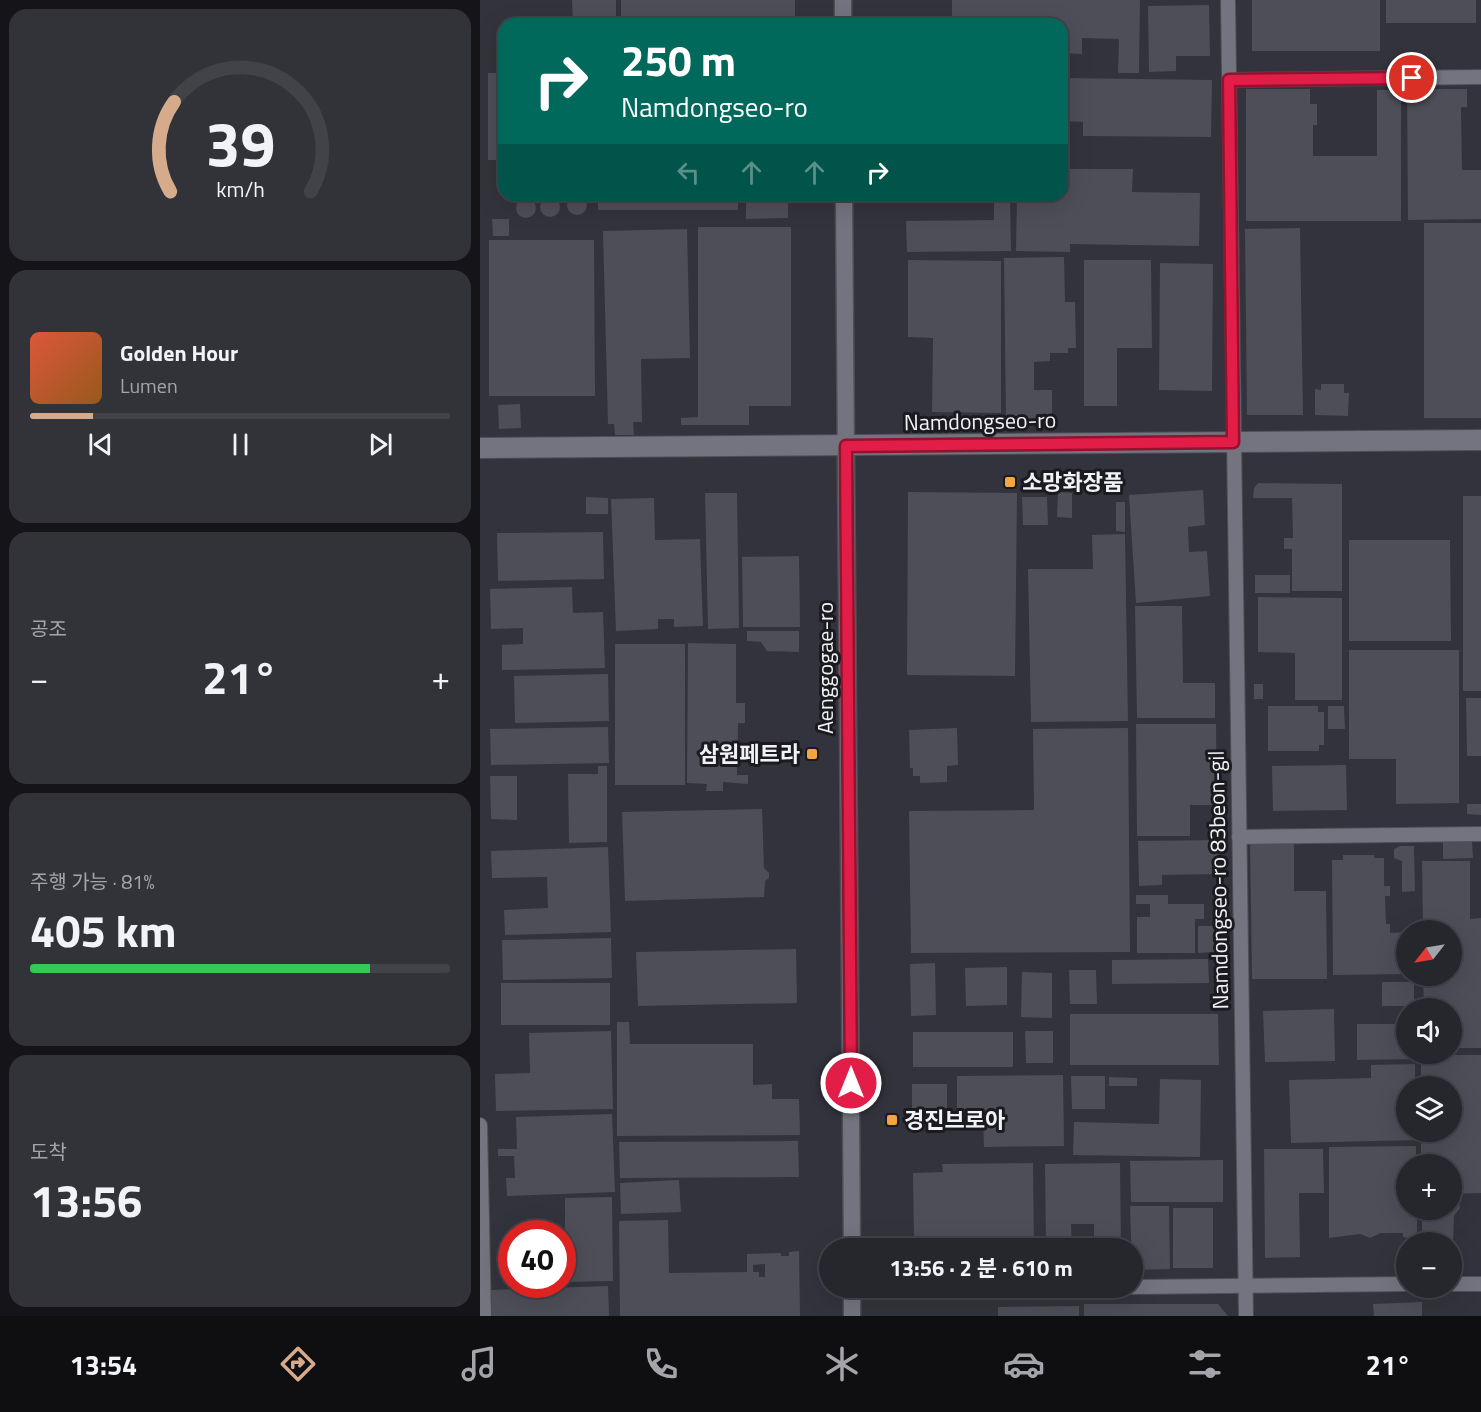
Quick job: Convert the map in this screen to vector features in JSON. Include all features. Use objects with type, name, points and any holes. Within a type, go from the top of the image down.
[{"type":"main road","name":"Namdongseo-ro","points":[[480,448],[1481,440]]},
{"type":"street","points":[[843,0],[843,18]]},
{"type":"street","name":"Namdongseo-ro 83beon-gil","points":[[1228,0],[1246,1316]]},
{"type":"street","points":[[1229,80],[1481,77]]},
{"type":"street","name":"Aenggogae-ro","points":[[844,201],[852,1238]]},
{"type":"street","points":[[1239,837],[1481,834]]},
{"type":"street","points":[[480,1125],[484,1316]]},
{"type":"street","points":[[1143,1287],[1396,1284]]},
{"type":"street","points":[[1462,1284],[1481,1284]]},
{"type":"street","points":[[852,1298],[852,1316]]},
{"type":"building","points":[[572,0],[616,0],[616,18],[573,18]]},
{"type":"building","points":[[621,0],[795,0],[795,18],[621,18]]},
{"type":"building","points":[[952,0],[1140,0],[1139,73],[1118,73],[1119,39],[1082,38],[1082,54],[1068,53],[1068,18],[952,18]]},
{"type":"building","points":[[1252,0],[1380,0],[1380,51],[1252,51]]},
{"type":"building","points":[[1386,0],[1476,0],[1476,23],[1386,23]]},
{"type":"building","points":[[1209,5],[1210,56],[1176,56],[1176,71],[1149,72],[1148,6]]},
{"type":"building","points":[[488,73],[498,73],[498,160],[488,160]]},
{"type":"building","points":[[1068,78],[1212,80],[1211,137],[1083,136],[1083,122],[1068,121]]},
{"type":"building","points":[[1246,89],[1310,89],[1310,104],[1317,104],[1317,125],[1313,125],[1313,156],[1377,156],[1377,90],[1401,90],[1401,221],[1246,221]]},
{"type":"building","points":[[1407,89],[1467,89],[1467,107],[1461,107],[1462,170],[1481,170],[1481,219],[1408,220]]},
{"type":"building","points":[[1068,169],[1133,169],[1132,192],[1200,193],[1199,246],[1070,244],[1070,252],[1016,251],[1017,201],[1068,201]]},
{"type":"building","points":[[519,201],[533,201],[535,212],[530,217],[522,217],[517,212]]},
{"type":"building","points":[[542,201],[558,201],[559,211],[554,216],[546,216],[541,211]]},
{"type":"building","points":[[567,201],[587,201],[587,209],[581,215],[573,215],[567,209]]},
{"type":"building","points":[[598,201],[738,201],[738,210],[598,210]]},
{"type":"building","points":[[746,201],[788,201],[788,218],[746,219]]},
{"type":"building","points":[[994,201],[1010,201],[1011,251],[907,252],[906,221],[994,220]]},
{"type":"building","points":[[492,219],[509,219],[509,236],[493,236]]},
{"type":"building","points":[[1424,223],[1481,223],[1481,418],[1424,418]]},
{"type":"building","points":[[698,227],[791,227],[791,406],[749,406],[749,425],[681,425],[681,418],[698,417]]},
{"type":"building","points":[[1300,228],[1303,415],[1247,415],[1245,229]]},
{"type":"building","points":[[687,229],[690,358],[641,359],[642,422],[633,422],[634,435],[615,435],[614,424],[608,424],[603,231]]},
{"type":"building","points":[[489,240],[594,240],[595,396],[489,396]]},
{"type":"building","points":[[1064,257],[1065,302],[1075,302],[1076,348],[1068,348],[1068,353],[1050,353],[1050,361],[1034,362],[1034,390],[1052,390],[1052,422],[1006,423],[1004,258]]},
{"type":"building","points":[[908,260],[1001,261],[1001,413],[932,412],[933,338],[908,337]]},
{"type":"building","points":[[1084,260],[1151,260],[1152,348],[1117,348],[1117,406],[1084,406]]},
{"type":"building","points":[[1160,263],[1213,264],[1212,391],[1159,390]]},
{"type":"building","points":[[1321,384],[1344,384],[1344,393],[1349,393],[1348,416],[1315,415],[1315,389],[1321,390]]},
{"type":"building","points":[[520,404],[521,428],[499,429],[498,405]]},
{"type":"building","points":[[1258,483],[1342,484],[1342,591],[1292,591],[1292,549],[1284,549],[1284,538],[1293,538],[1292,498],[1253,498],[1254,488]]},
{"type":"building","points":[[1203,490],[1205,525],[1188,527],[1189,552],[1207,551],[1210,596],[1136,603],[1129,495]]},
{"type":"building","points":[[908,492],[1017,493],[1015,676],[907,675]]},
{"type":"building","points":[[1058,492],[1072,493],[1072,518],[1057,517]]},
{"type":"building","points":[[705,493],[737,493],[739,628],[708,629]]},
{"type":"building","points":[[1463,496],[1481,496],[1481,691],[1463,691]]},
{"type":"building","points":[[586,497],[608,498],[608,514],[586,514]]},
{"type":"building","points":[[1022,497],[1047,497],[1048,525],[1023,525]]},
{"type":"building","points":[[654,498],[655,540],[700,539],[703,626],[674,627],[674,619],[658,619],[658,629],[616,631],[611,499]]},
{"type":"building","points":[[1116,502],[1125,502],[1125,532],[1116,531]]},
{"type":"building","points":[[603,532],[604,579],[498,581],[497,533]]},
{"type":"building","points":[[1125,534],[1128,721],[1031,722],[1028,569],[1093,569],[1092,535]]},
{"type":"building","points":[[1349,540],[1450,540],[1451,641],[1349,641]]},
{"type":"building","points":[[799,556],[800,627],[743,627],[742,557]]},
{"type":"building","points":[[1255,575],[1290,575],[1290,593],[1255,593]]},
{"type":"building","points":[[572,587],[573,613],[603,612],[605,668],[502,670],[502,645],[523,644],[523,628],[491,629],[490,589]]},
{"type":"building","points":[[1258,597],[1342,598],[1342,700],[1295,700],[1295,653],[1258,652]]},
{"type":"building","points":[[1135,606],[1182,606],[1183,683],[1215,683],[1215,718],[1137,718]]},
{"type":"building","points":[[747,631],[799,631],[799,652],[767,651],[761,642],[747,641]]},
{"type":"building","points":[[688,643],[736,644],[736,703],[745,703],[745,723],[738,723],[737,775],[748,775],[748,784],[723,782],[723,791],[706,791],[707,784],[687,783]]},
{"type":"building","points":[[615,644],[685,644],[685,785],[615,785]]},
{"type":"building","points":[[1349,650],[1459,650],[1459,803],[1396,804],[1396,759],[1349,759]]},
{"type":"building","points":[[608,674],[609,721],[515,723],[514,676]]},
{"type":"building","points":[[1254,684],[1263,684],[1263,699],[1254,699]]},
{"type":"building","points":[[1466,698],[1481,698],[1481,756],[1467,756]]},
{"type":"building","points":[[1268,706],[1318,706],[1318,712],[1324,712],[1324,745],[1319,745],[1319,751],[1268,751]]},
{"type":"building","points":[[1328,706],[1344,706],[1345,729],[1328,729]]},
{"type":"building","points":[[1136,724],[1216,724],[1217,805],[1190,805],[1190,836],[1137,836]]},
{"type":"building","points":[[608,727],[609,763],[491,765],[490,729]]},
{"type":"building","points":[[957,728],[958,765],[947,766],[947,782],[920,783],[920,776],[913,776],[913,768],[910,768],[909,730]]},
{"type":"building","points":[[1128,728],[1130,952],[911,953],[909,811],[1034,810],[1033,729]]},
{"type":"building","points":[[1346,765],[1347,810],[1273,811],[1272,766]]},
{"type":"building","points":[[598,766],[607,766],[607,842],[569,843],[568,774],[598,774]]},
{"type":"building","points":[[490,776],[517,776],[517,820],[491,819]]},
{"type":"building","points":[[1467,804],[1481,804],[1481,815],[1467,814]]},
{"type":"building","points":[[762,809],[764,868],[769,873],[769,878],[765,881],[764,897],[625,901],[622,812]]},
{"type":"building","points":[[1217,840],[1218,874],[1162,875],[1162,885],[1139,886],[1138,841]]},
{"type":"building","points":[[1472,841],[1473,858],[1443,859],[1443,842]]},
{"type":"building","points":[[1250,843],[1294,843],[1294,891],[1326,891],[1327,979],[1252,979]]},
{"type":"building","points":[[1400,846],[1414,846],[1415,891],[1402,892],[1402,861],[1394,858],[1394,849]]},
{"type":"building","points":[[608,847],[611,932],[505,935],[504,910],[548,908],[547,877],[492,878],[491,851]]},
{"type":"building","points":[[1343,855],[1374,855],[1374,858],[1384,858],[1384,886],[1390,886],[1390,896],[1385,896],[1386,924],[1390,924],[1390,933],[1396,933],[1396,974],[1333,975],[1332,860],[1343,860]]},
{"type":"building","points":[[1422,861],[1470,861],[1470,919],[1481,918],[1481,1048],[1462,1048],[1462,998],[1424,998],[1423,986],[1462,986],[1462,920],[1423,920]]},
{"type":"building","points":[[1136,895],[1168,895],[1168,904],[1204,904],[1204,919],[1195,919],[1195,953],[1137,953],[1137,917],[1150,917],[1150,904],[1136,904]]},
{"type":"building","points":[[1198,926],[1215,926],[1215,952],[1198,953]]},
{"type":"building","points":[[611,938],[612,978],[503,980],[502,940]]},
{"type":"building","points":[[796,949],[797,1003],[638,1006],[636,952]]},
{"type":"building","points":[[1208,959],[1209,983],[1112,984],[1112,960]]},
{"type":"building","points":[[935,963],[936,1015],[911,1016],[910,964]]},
{"type":"building","points":[[1007,967],[1007,1005],[966,1006],[965,968]]},
{"type":"building","points":[[1069,970],[1096,970],[1097,1004],[1070,1004]]},
{"type":"building","points":[[1022,972],[1052,973],[1052,1018],[1021,1017]]},
{"type":"building","points":[[1382,982],[1396,982],[1396,986],[1414,986],[1414,998],[1396,998],[1396,1006],[1382,1006]]},
{"type":"building","points":[[501,983],[610,983],[610,1025],[501,1025]]},
{"type":"building","points":[[1334,1009],[1335,1061],[1265,1062],[1263,1011]]},
{"type":"building","points":[[1070,1014],[1218,1014],[1219,1065],[1070,1065]]},
{"type":"building","points":[[617,1022],[629,1022],[630,1044],[753,1044],[753,1085],[772,1084],[772,1099],[799,1099],[800,1135],[617,1136]]},
{"type":"building","points":[[1357,1024],[1396,1024],[1396,1059],[1357,1060]]},
{"type":"building","points":[[611,1031],[613,1109],[496,1111],[495,1074],[530,1073],[529,1033]]},
{"type":"building","points":[[1025,1031],[1053,1031],[1053,1063],[1026,1063]]},
{"type":"building","points":[[913,1032],[1013,1032],[1013,1067],[913,1067]]},
{"type":"building","points":[[1462,1055],[1481,1055],[1481,1193],[1462,1194],[1462,1154],[1421,1154],[1421,1142],[1462,1142],[1462,1076],[1421,1076],[1421,1064],[1462,1064]]},
{"type":"building","points":[[1415,1064],[1415,1076],[1396,1076],[1396,1140],[1291,1143],[1289,1080],[1371,1078],[1371,1065]]},
{"type":"building","points":[[1063,1075],[1064,1146],[984,1147],[983,1117],[957,1117],[957,1076]]},
{"type":"building","points":[[1071,1076],[1105,1076],[1105,1109],[1072,1109]]},
{"type":"building","points":[[1109,1077],[1137,1078],[1137,1086],[1109,1086]]},
{"type":"building","points":[[1160,1079],[1201,1080],[1200,1157],[1073,1155],[1074,1122],[1159,1124]]},
{"type":"building","points":[[912,1084],[947,1084],[947,1122],[912,1121]]},
{"type":"building","points":[[612,1114],[615,1192],[507,1196],[506,1178],[515,1178],[514,1156],[498,1156],[498,1149],[517,1149],[516,1117]]},
{"type":"building","points":[[798,1141],[799,1177],[620,1178],[619,1142]]},
{"type":"building","points":[[1416,1146],[1416,1154],[1396,1154],[1396,1220],[1417,1220],[1417,1232],[1381,1233],[1370,1238],[1360,1234],[1329,1238],[1329,1147]]},
{"type":"building","points":[[1264,1149],[1323,1149],[1324,1193],[1299,1193],[1300,1257],[1265,1258]]},
{"type":"building","points":[[1223,1160],[1223,1202],[1131,1202],[1130,1161]]},
{"type":"building","points":[[1033,1163],[1034,1238],[914,1238],[913,1173],[943,1172],[942,1164]]},
{"type":"building","points":[[1120,1163],[1121,1238],[1094,1238],[1094,1224],[1071,1224],[1072,1238],[1046,1238],[1045,1164]]},
{"type":"building","points":[[679,1180],[681,1212],[621,1214],[620,1183]]},
{"type":"building","points":[[612,1197],[613,1281],[576,1282],[576,1220],[565,1220],[565,1198]]},
{"type":"building","points":[[1130,1206],[1169,1206],[1170,1269],[1143,1270],[1143,1238],[1131,1238]]},
{"type":"building","points":[[1173,1208],[1213,1208],[1213,1268],[1173,1268]]},
{"type":"building","points":[[668,1220],[669,1273],[747,1272],[747,1254],[781,1253],[781,1256],[789,1256],[789,1252],[799,1251],[800,1316],[620,1316],[619,1221]],"holes":[[[765,1264],[765,1277],[759,1277],[759,1272],[753,1272],[753,1265]]]},
{"type":"building","points":[[1422,1220],[1454,1220],[1453,1232],[1422,1232]]},
{"type":"building","points":[[608,1286],[609,1316],[492,1316],[491,1290],[498,1290],[498,1298],[576,1298],[576,1287]]},
{"type":"building","points":[[1422,1302],[1422,1316],[1374,1316],[1373,1304]]},
{"type":"building","points":[[1084,1304],[1218,1304],[1228,1316],[1084,1316]]},
{"type":"building","points":[[1079,1306],[1079,1316],[998,1316],[998,1307]]},
{"type":"place","name":"소망화장품","points":[[1010,482]]},
{"type":"place","name":"삼원페트라","points":[[812,754]]},
{"type":"place","name":"경진브로아","points":[[892,1120]]},
{"type":"route","points":[[851,1083],[846,446],[1233,442],[1229,80],[1412,78]]}]
